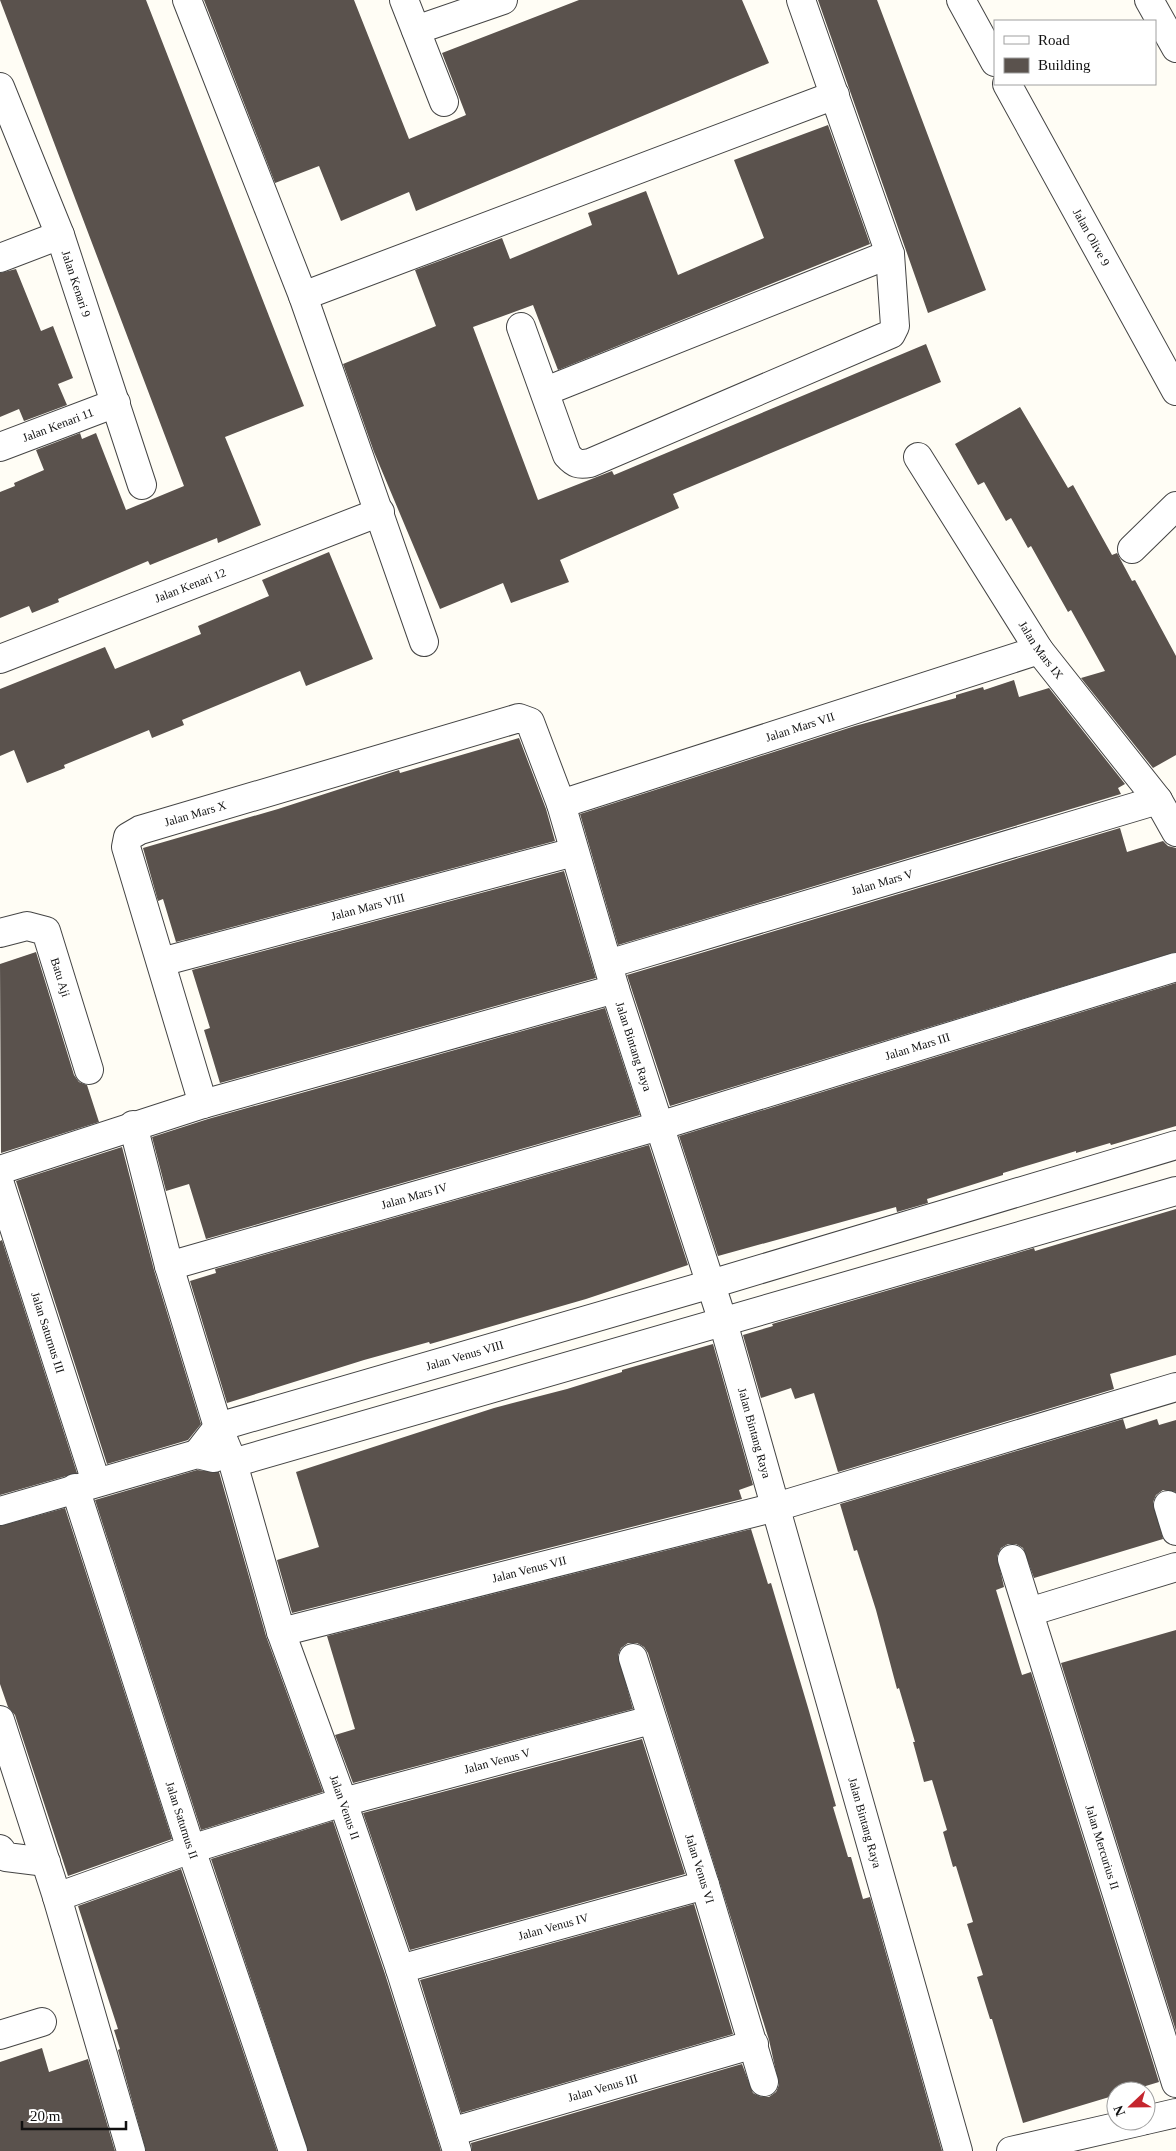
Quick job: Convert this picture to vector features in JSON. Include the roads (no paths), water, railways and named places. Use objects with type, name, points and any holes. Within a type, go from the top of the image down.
[{"type":"street","points":[[187,0],[303,296],[424,642]]},
{"type":"street","points":[[404,0],[444,102]]},
{"type":"street","points":[[416,30],[503,0]]},
{"type":"street","points":[[521,328],[546,391],[567,455],[573,462],[581,465],[590,463],[892,334],[895,326],[890,254],[801,0]]},
{"type":"street","points":[[961,0],[994,60]]},
{"type":"street","points":[[1149,0],[1176,48]]},
{"type":"street","name":"Jalan Olive 9","points":[[1008,85],[1176,391]]},
{"type":"street","name":"Jalan Kenari 9","points":[[0,87],[60,234],[142,484]]},
{"type":"street","points":[[303,296],[835,95]]},
{"type":"street","points":[[0,258],[60,234]]},
{"type":"street","points":[[546,391],[890,254]]},
{"type":"street","name":"Jalan Kenari 11","points":[[0,447],[116,403]]},
{"type":"street","name":"Jalan Mars IX","points":[[918,457],[1039,650],[1158,800],[1176,832]]},
{"type":"street","points":[[1132,549],[1176,506]]},
{"type":"street","name":"Jalan Kenari 12","points":[[0,659],[380,512]]},
{"type":"street","name":"Jalan Mars VII","points":[[561,804],[1039,650]]},
{"type":"street","name":"Jalan Mars X","points":[[203,1104],[126,847],[128,837],[140,830],[519,718],[530,722]]},
{"type":"street","name":"Jalan Bintang Raya","points":[[530,722],[561,804],[611,977],[723,1322],[958,2151]]},
{"type":"street","name":"Jalan Mars V","points":[[0,1170],[133,1125],[611,977],[1158,800]]},
{"type":"street","name":"Jalan Mars VIII","points":[[161,962],[574,852]]},
{"type":"street","name":"Batu Aji","points":[[0,933],[27,926],[46,932],[89,1070]]},
{"type":"street","name":"Jalan Mars III","points":[[659,1126],[1176,967]]},
{"type":"street","name":"Jalan Venus II","points":[[133,1125],[168,1266],[218,1427],[232,1463],[282,1632],[344,1802],[400,1969],[454,2142]]},
{"type":"street","name":"Jalan Mars IV","points":[[168,1266],[659,1126]]},
{"type":"street","name":"Jalan Venus VIII","points":[[218,1427],[711,1284],[1176,1145]]},
{"type":"street","name":"Jalan Saturnus III","points":[[0,1184],[86,1485]]},
{"type":"street","points":[[0,1511],[197,1454],[232,1463],[1176,1191]]},
{"type":"street","name":"Jalan Venus VII","points":[[282,1632],[776,1507],[1176,1387]]},
{"type":"street","points":[[197,1454],[218,1427]]},
{"type":"street","name":"Jalan Saturnus II","points":[[86,1485],[191,1849],[293,2151]]},
{"type":"street","points":[[1168,1505],[1176,1530]]},
{"type":"street","name":"Jalan Mercurius II","points":[[1012,1558],[1176,2083]]},
{"type":"street","points":[[1029,1612],[1176,1567]]},
{"type":"street","name":"Jalan Venus VI","points":[[633,1658],[651,1720],[705,1885],[764,2082]]},
{"type":"street","points":[[0,1720],[57,1897],[131,2151]]},
{"type":"street","name":"Jalan Venus V","points":[[57,1897],[191,1849],[344,1802],[651,1720]]},
{"type":"street","points":[[0,1849],[6,1857],[46,1862]]},
{"type":"street","name":"Jalan Venus IV","points":[[400,1969],[705,1885]]},
{"type":"street","points":[[0,2035],[42,2022]]},
{"type":"street","name":"Jalan Venus III","points":[[454,2142],[754,2044]]},
{"type":"street","points":[[1156,2118],[1176,2113]]},
{"type":"street","points":[[1010,2151],[1106,2129]]}]
